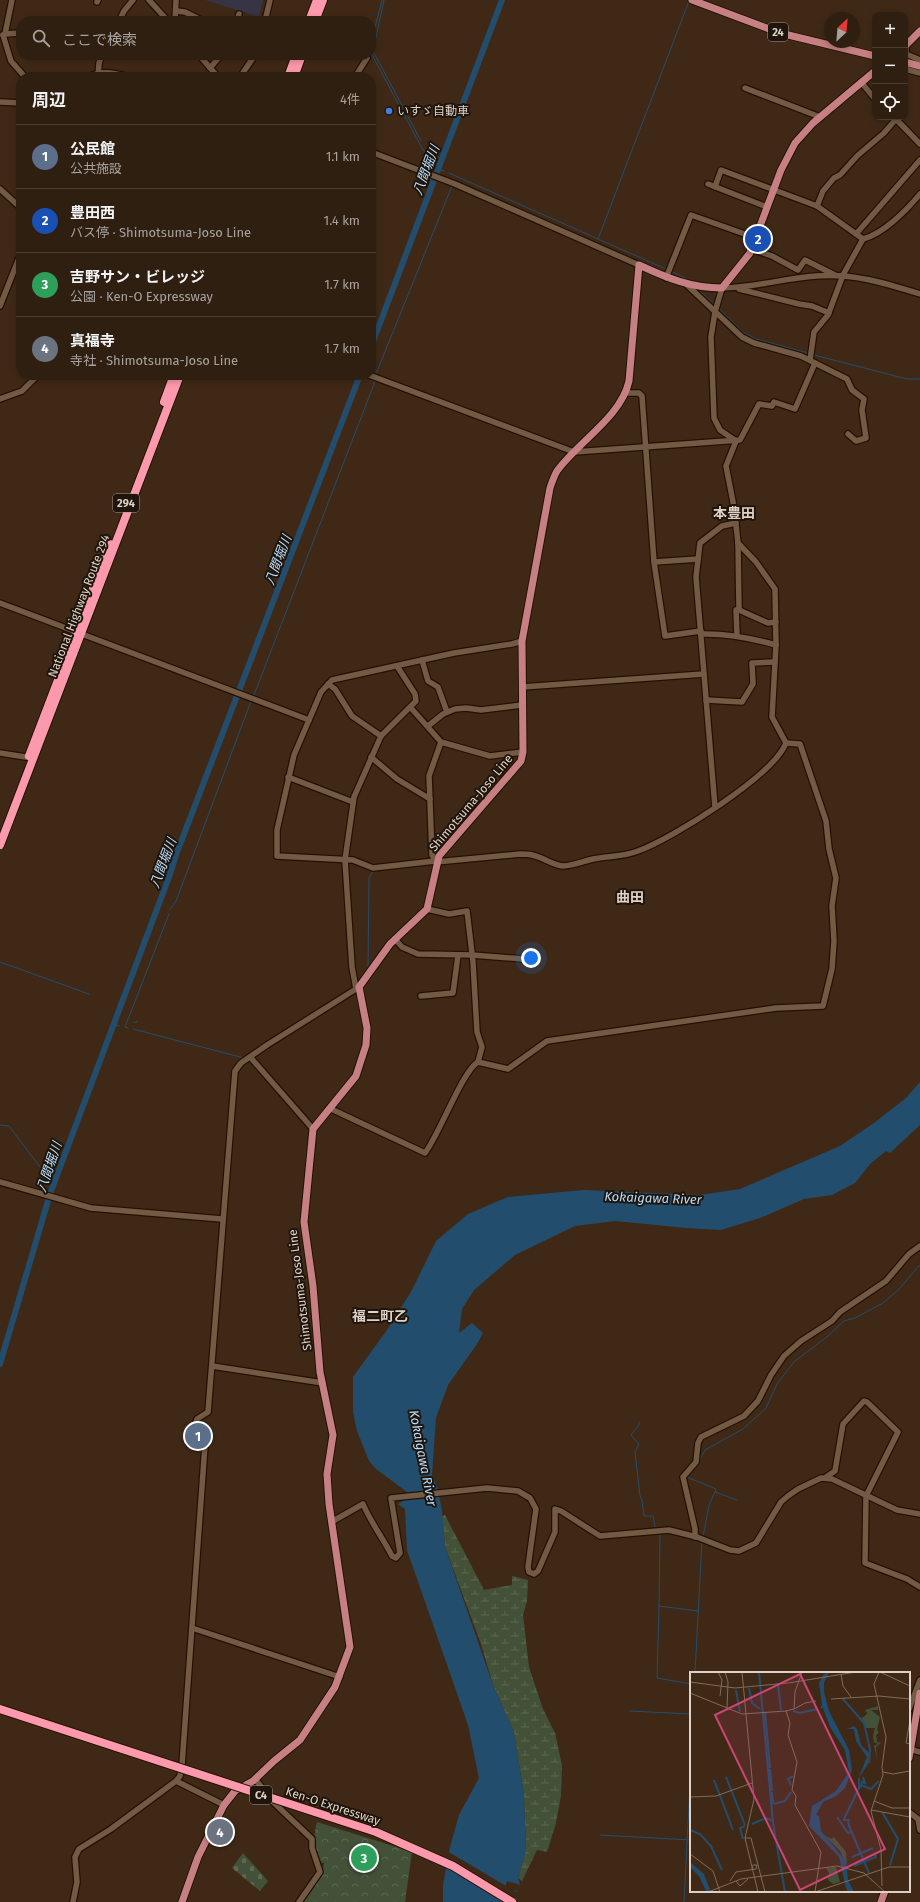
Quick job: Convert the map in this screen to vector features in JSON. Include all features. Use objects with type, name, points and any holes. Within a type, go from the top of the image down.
[{"type":"highway","points":[[311,16],[317,0]]},
{"type":"highway","points":[[317,16],[323,0]]},
{"type":"highway","points":[[290,72],[294,60]]},
{"type":"highway","points":[[296,72],[300,60]]},
{"type":"highway","name":"National Highway Route 294","points":[[0,845],[172,380]]},
{"type":"highway","name":"National Highway Route 294","points":[[79,632],[178,380]]},
{"type":"highway","name":"National Highway Route 294","points":[[0,833],[32,758]]},
{"type":"highway","name":"Ken-O Expressway","points":[[0,1709],[383,1835],[453,1866],[512,1902]]},
{"type":"main road","name":"24","points":[[692,0],[780,33],[872,55]]},
{"type":"main road","points":[[908,43],[920,30]]},
{"type":"main road","points":[[908,63],[920,66]]},
{"type":"main road","points":[[639,265],[668,273],[687,285],[722,288],[752,249],[783,166],[796,143],[805,131],[872,73]]},
{"type":"main road","name":"Shimotsuma-Joso Line","points":[[427,909],[430,899],[435,862],[438,856],[521,761],[523,752],[522,641],[550,488],[556,472],[618,406],[626,393],[629,381],[639,265]]},
{"type":"main road","points":[[313,1129],[356,1076],[366,1045],[367,1028],[358,989],[395,938],[427,909]]},
{"type":"main road","name":"Shimotsuma-Joso Line","points":[[182,1902],[198,1857],[224,1805],[235,1791],[256,1780],[274,1761],[300,1740],[315,1719],[340,1677],[348,1656],[350,1641],[333,1520],[329,1504],[327,1474],[333,1435],[323,1383],[313,1286],[304,1227],[313,1129]]},
{"type":"main road","points":[[910,1750],[911,1731],[918,1717],[920,1693]]},
{"type":"street","points":[[12,0],[3,34],[11,61],[21,72]]},
{"type":"street","points":[[122,16],[133,0]]},
{"type":"street","points":[[149,0],[163,16]]},
{"type":"street","points":[[176,0],[176,16]]},
{"type":"street","points":[[266,16],[270,0]]},
{"type":"street","points":[[176,11],[185,12],[193,16]]},
{"type":"street","points":[[3,34],[16,33]]},
{"type":"street","points":[[906,48],[906,54],[920,60]]},
{"type":"street","points":[[98,72],[100,60]]},
{"type":"street","points":[[203,60],[214,72]]},
{"type":"street","points":[[210,68],[217,60]]},
{"type":"street","points":[[243,72],[252,60]]},
{"type":"street","points":[[358,72],[366,60]]},
{"type":"street","points":[[908,70],[920,73]]},
{"type":"street","points":[[860,82],[872,96]]},
{"type":"street","points":[[745,88],[820,118]]},
{"type":"street","points":[[0,102],[16,103]]},
{"type":"street","points":[[817,206],[823,191],[834,178],[840,175],[857,156],[884,133],[894,120]]},
{"type":"street","points":[[897,120],[920,144]]},
{"type":"street","points":[[376,154],[429,173],[639,265]]},
{"type":"street","points":[[856,234],[920,160]]},
{"type":"street","points":[[715,187],[721,170],[817,206],[863,239]]},
{"type":"street","points":[[708,184],[767,207]]},
{"type":"street","points":[[0,189],[16,203]]},
{"type":"street","points":[[376,378],[574,452],[740,440],[759,404],[772,406],[774,402],[795,409],[812,360],[812,338],[814,332],[829,313],[839,275],[863,239],[875,235],[912,203],[920,194]]},
{"type":"street","points":[[668,273],[691,215],[756,238]]},
{"type":"street","points":[[752,249],[772,256],[798,270],[805,260],[839,275]]},
{"type":"street","points":[[0,306],[16,266]]},
{"type":"street","points":[[736,441],[720,430],[714,418],[710,346],[715,311],[722,288],[738,288],[807,277],[839,275],[876,281],[920,294]]},
{"type":"street","points":[[687,285],[747,340],[812,360],[844,376],[852,390],[864,399],[862,410],[866,438],[856,441],[848,434]]},
{"type":"street","points":[[738,288],[740,290],[812,306],[829,313]]},
{"type":"street","points":[[0,399],[22,390],[33,380]]},
{"type":"street","points":[[626,393],[639,393],[642,396],[654,562],[665,636],[701,633],[737,636],[776,645]]},
{"type":"street","points":[[736,441],[726,466],[736,522],[738,544],[739,610],[736,610],[737,636]]},
{"type":"street","points":[[715,807],[696,577],[700,543],[722,526],[736,522]]},
{"type":"street","points":[[738,544],[756,562],[775,589],[776,645],[772,717],[786,743]]},
{"type":"street","points":[[654,562],[698,559]]},
{"type":"street","points":[[0,603],[309,720]]},
{"type":"street","points":[[739,610],[768,623],[776,622]]},
{"type":"street","points":[[522,641],[512,644],[454,652],[332,680],[321,692],[294,755],[277,830],[277,856],[353,860],[373,868],[520,854],[532,855],[564,866],[594,859],[616,857],[636,852],[656,844],[715,807],[760,774],[777,758],[786,743]]},
{"type":"street","points":[[422,660],[428,681],[438,688],[447,712]]},
{"type":"street","points":[[706,700],[742,702],[753,684],[752,663],[775,662]]},
{"type":"street","points":[[73,1902],[77,1882],[75,1857],[79,1849],[111,1829],[176,1781],[180,1776],[205,1446],[189,1444],[197,1418],[208,1412],[222,1219],[235,1071],[241,1063],[285,1033],[308,1021],[358,989],[352,967],[346,860],[353,802],[381,736],[411,708],[416,701],[415,694],[397,666]]},
{"type":"street","points":[[522,687],[704,674]]},
{"type":"street","points":[[328,684],[335,690],[352,716],[381,736]]},
{"type":"street","points":[[428,726],[447,712],[466,708],[481,710],[522,705]]},
{"type":"street","points":[[411,708],[441,742],[490,756],[523,752]]},
{"type":"street","points":[[435,862],[432,855],[429,776],[441,742]]},
{"type":"street","points":[[478,1062],[508,1069],[547,1041],[776,1008],[823,1006],[832,969],[834,941],[832,906],[836,878],[828,844],[826,821],[822,815],[820,802],[800,744],[786,743]]},
{"type":"street","points":[[0,753],[32,758]]},
{"type":"street","points":[[371,757],[397,778],[430,799]]},
{"type":"street","points":[[288,777],[353,802]]},
{"type":"street","points":[[329,1108],[425,1153],[448,1114],[455,1095],[473,1067],[478,1062],[482,1047],[478,1032],[467,912],[449,914],[427,909]]},
{"type":"street","points":[[395,938],[402,947],[418,954],[472,955],[536,960]]},
{"type":"street","points":[[421,996],[454,993],[458,955]]},
{"type":"street","points":[[250,1058],[313,1129]]},
{"type":"street","points":[[0,1182],[57,1197],[91,1208],[222,1219]]},
{"type":"street","points":[[694,1537],[695,1529],[683,1477],[696,1462],[698,1444],[701,1437],[744,1416],[758,1401],[771,1375],[784,1356],[801,1341],[832,1321],[840,1312],[886,1281],[909,1254],[920,1246]]},
{"type":"street","points":[[212,1366],[323,1383]]},
{"type":"street","points":[[826,1478],[835,1471],[843,1424],[864,1401],[867,1402],[898,1432],[866,1496],[865,1563],[907,1579],[920,1587]]},
{"type":"street","points":[[333,1520],[363,1504],[374,1527],[385,1541],[392,1556],[396,1558],[400,1553],[390,1500],[391,1498],[442,1492],[501,1488],[518,1490],[530,1498],[536,1509],[528,1567],[531,1574],[538,1571],[555,1532],[555,1509],[561,1511],[600,1536],[669,1530],[730,1550],[740,1551],[756,1543],[781,1502],[798,1488],[821,1478],[826,1478],[897,1510],[920,1514]]},
{"type":"street","points":[[192,1628],[340,1677]]},
{"type":"street","points":[[910,1706],[920,1680]]},
{"type":"street","points":[[910,1750],[920,1752]]},
{"type":"street","points":[[256,1780],[271,1800],[312,1839],[312,1848],[320,1872],[299,1902]]},
{"type":"street","points":[[176,1781],[224,1805]]},
{"type":"street","points":[[910,1813],[918,1819],[920,1830]]},
{"type":"shaded area","points":[[205,0],[263,0],[259,16]]},
{"type":"green space","points":[[445,1515],[484,1590],[512,1585],[512,1576],[528,1580],[527,1601],[523,1615],[529,1667],[543,1709],[555,1733],[562,1765],[561,1796],[556,1823],[547,1852],[537,1850],[522,1881],[518,1878],[526,1849],[524,1795],[514,1733],[493,1685],[481,1644],[445,1547],[442,1516]]},
{"type":"green space","points":[[317,1822],[412,1852],[405,1902],[302,1902],[322,1874],[324,1863],[320,1862],[314,1842]]},
{"type":"green space","points":[[243,1853],[268,1881],[260,1891],[232,1868]]},
{"type":"water","name":"Kokaigawa River","points":[[920,1082],[920,1125],[890,1153],[886,1151],[871,1163],[855,1183],[832,1195],[804,1199],[760,1218],[721,1230],[615,1221],[575,1226],[515,1255],[474,1290],[462,1309],[459,1333],[472,1323],[483,1333],[448,1385],[436,1418],[432,1475],[438,1489],[442,1512],[445,1547],[493,1685],[514,1733],[524,1795],[526,1849],[518,1878],[520,1885],[507,1881],[505,1888],[517,1891],[517,1902],[443,1902],[443,1885],[450,1847],[459,1815],[479,1778],[468,1725],[407,1550],[405,1509],[398,1504],[406,1499],[407,1492],[376,1469],[369,1461],[357,1431],[353,1412],[353,1377],[387,1330],[412,1290],[436,1241],[468,1214],[508,1197],[584,1190],[700,1195],[740,1189],[840,1146],[874,1123],[906,1098]]},
{"type":"pier","points":[[447,1851],[518,1893],[520,1897],[519,1902],[507,1902],[445,1865]]},
{"type":"waterway","points":[[376,23],[382,0]]},
{"type":"waterway","points":[[376,37],[384,0]]},
{"type":"waterway","name":"八間堀川","points":[[376,334],[502,0]]},
{"type":"waterway","points":[[598,239],[689,1]]},
{"type":"waterway","points":[[376,57],[421,141]]},
{"type":"waterway","points":[[375,60],[423,150],[427,153]]},
{"type":"waterway","name":"八間堀川","points":[[438,157],[443,159]]},
{"type":"waterway","name":"八間堀川","points":[[438,169],[444,171]]},
{"type":"waterway","points":[[449,173],[666,269]]},
{"type":"waterway","name":"八間堀川","points":[[429,179],[434,181]]},
{"type":"waterway","points":[[376,374],[452,186]]},
{"type":"waterway","points":[[671,271],[687,279]]},
{"type":"waterway","points":[[701,292],[715,305]]},
{"type":"waterway","points":[[719,309],[743,332],[756,339],[808,353]]},
{"type":"waterway","points":[[814,355],[907,379],[920,379]]},
{"type":"waterway","name":"八間堀川","points":[[0,1364],[50,1194],[176,855],[358,380]]},
{"type":"waterway","points":[[254,695],[374,384],[374,380]]},
{"type":"waterway","points":[[170,909],[176,901],[251,701]]},
{"type":"waterway","points":[[368,969],[369,878],[373,871],[403,867]]},
{"type":"waterway","points":[[128,1028],[125,1027],[169,914]]},
{"type":"waterway","points":[[0,962],[89,994]]},
{"type":"waterway","points":[[134,1022],[136,1023],[137,1021]]},
{"type":"waterway","name":"八間堀川","points":[[113,1024],[119,1026]]},
{"type":"waterway","points":[[133,1029],[244,1058]]},
{"type":"waterway","points":[[0,1125],[9,1126],[43,1171],[56,1175]]},
{"type":"waterway","points":[[715,1492],[716,1489],[687,1477],[696,1467],[705,1450],[743,1429],[766,1408],[777,1384],[794,1362],[828,1336],[844,1321],[855,1318],[883,1303],[899,1289],[920,1265]]},
{"type":"waterway","points":[[639,1422],[639,1425],[631,1435],[639,1444],[635,1452],[640,1496],[644,1516],[653,1516],[655,1528]]},
{"type":"waterway","points":[[703,1537],[709,1505],[715,1492],[737,1500]]},
{"type":"waterway","points":[[660,1534],[659,1606],[698,1611]]},
{"type":"waterway","points":[[695,1672],[702,1540]]},
{"type":"waterway","points":[[659,1606],[657,1678],[690,1684]]},
{"type":"waterway","points":[[629,1711],[690,1714]]},
{"type":"waterway","points":[[684,1902],[690,1785]]},
{"type":"waterway","points":[[600,1835],[690,1840]]},
{"type":"place","name":"いすゞ自動車","points":[[389,111]]},
{"type":"place","name":"豊田西","points":[[758,239]]},
{"type":"place","name":"公民館","points":[[198,1436]]},
{"type":"place","name":"真福寺","points":[[220,1832]]},
{"type":"place","name":"吉野サン・ビレッジ","points":[[364,1858]]},
{"type":"district","name":"本豊田","points":[[734,513]]},
{"type":"district","name":"曲田","points":[[630,897]]},
{"type":"district","name":"福二町乙","points":[[380,1316]]}]
